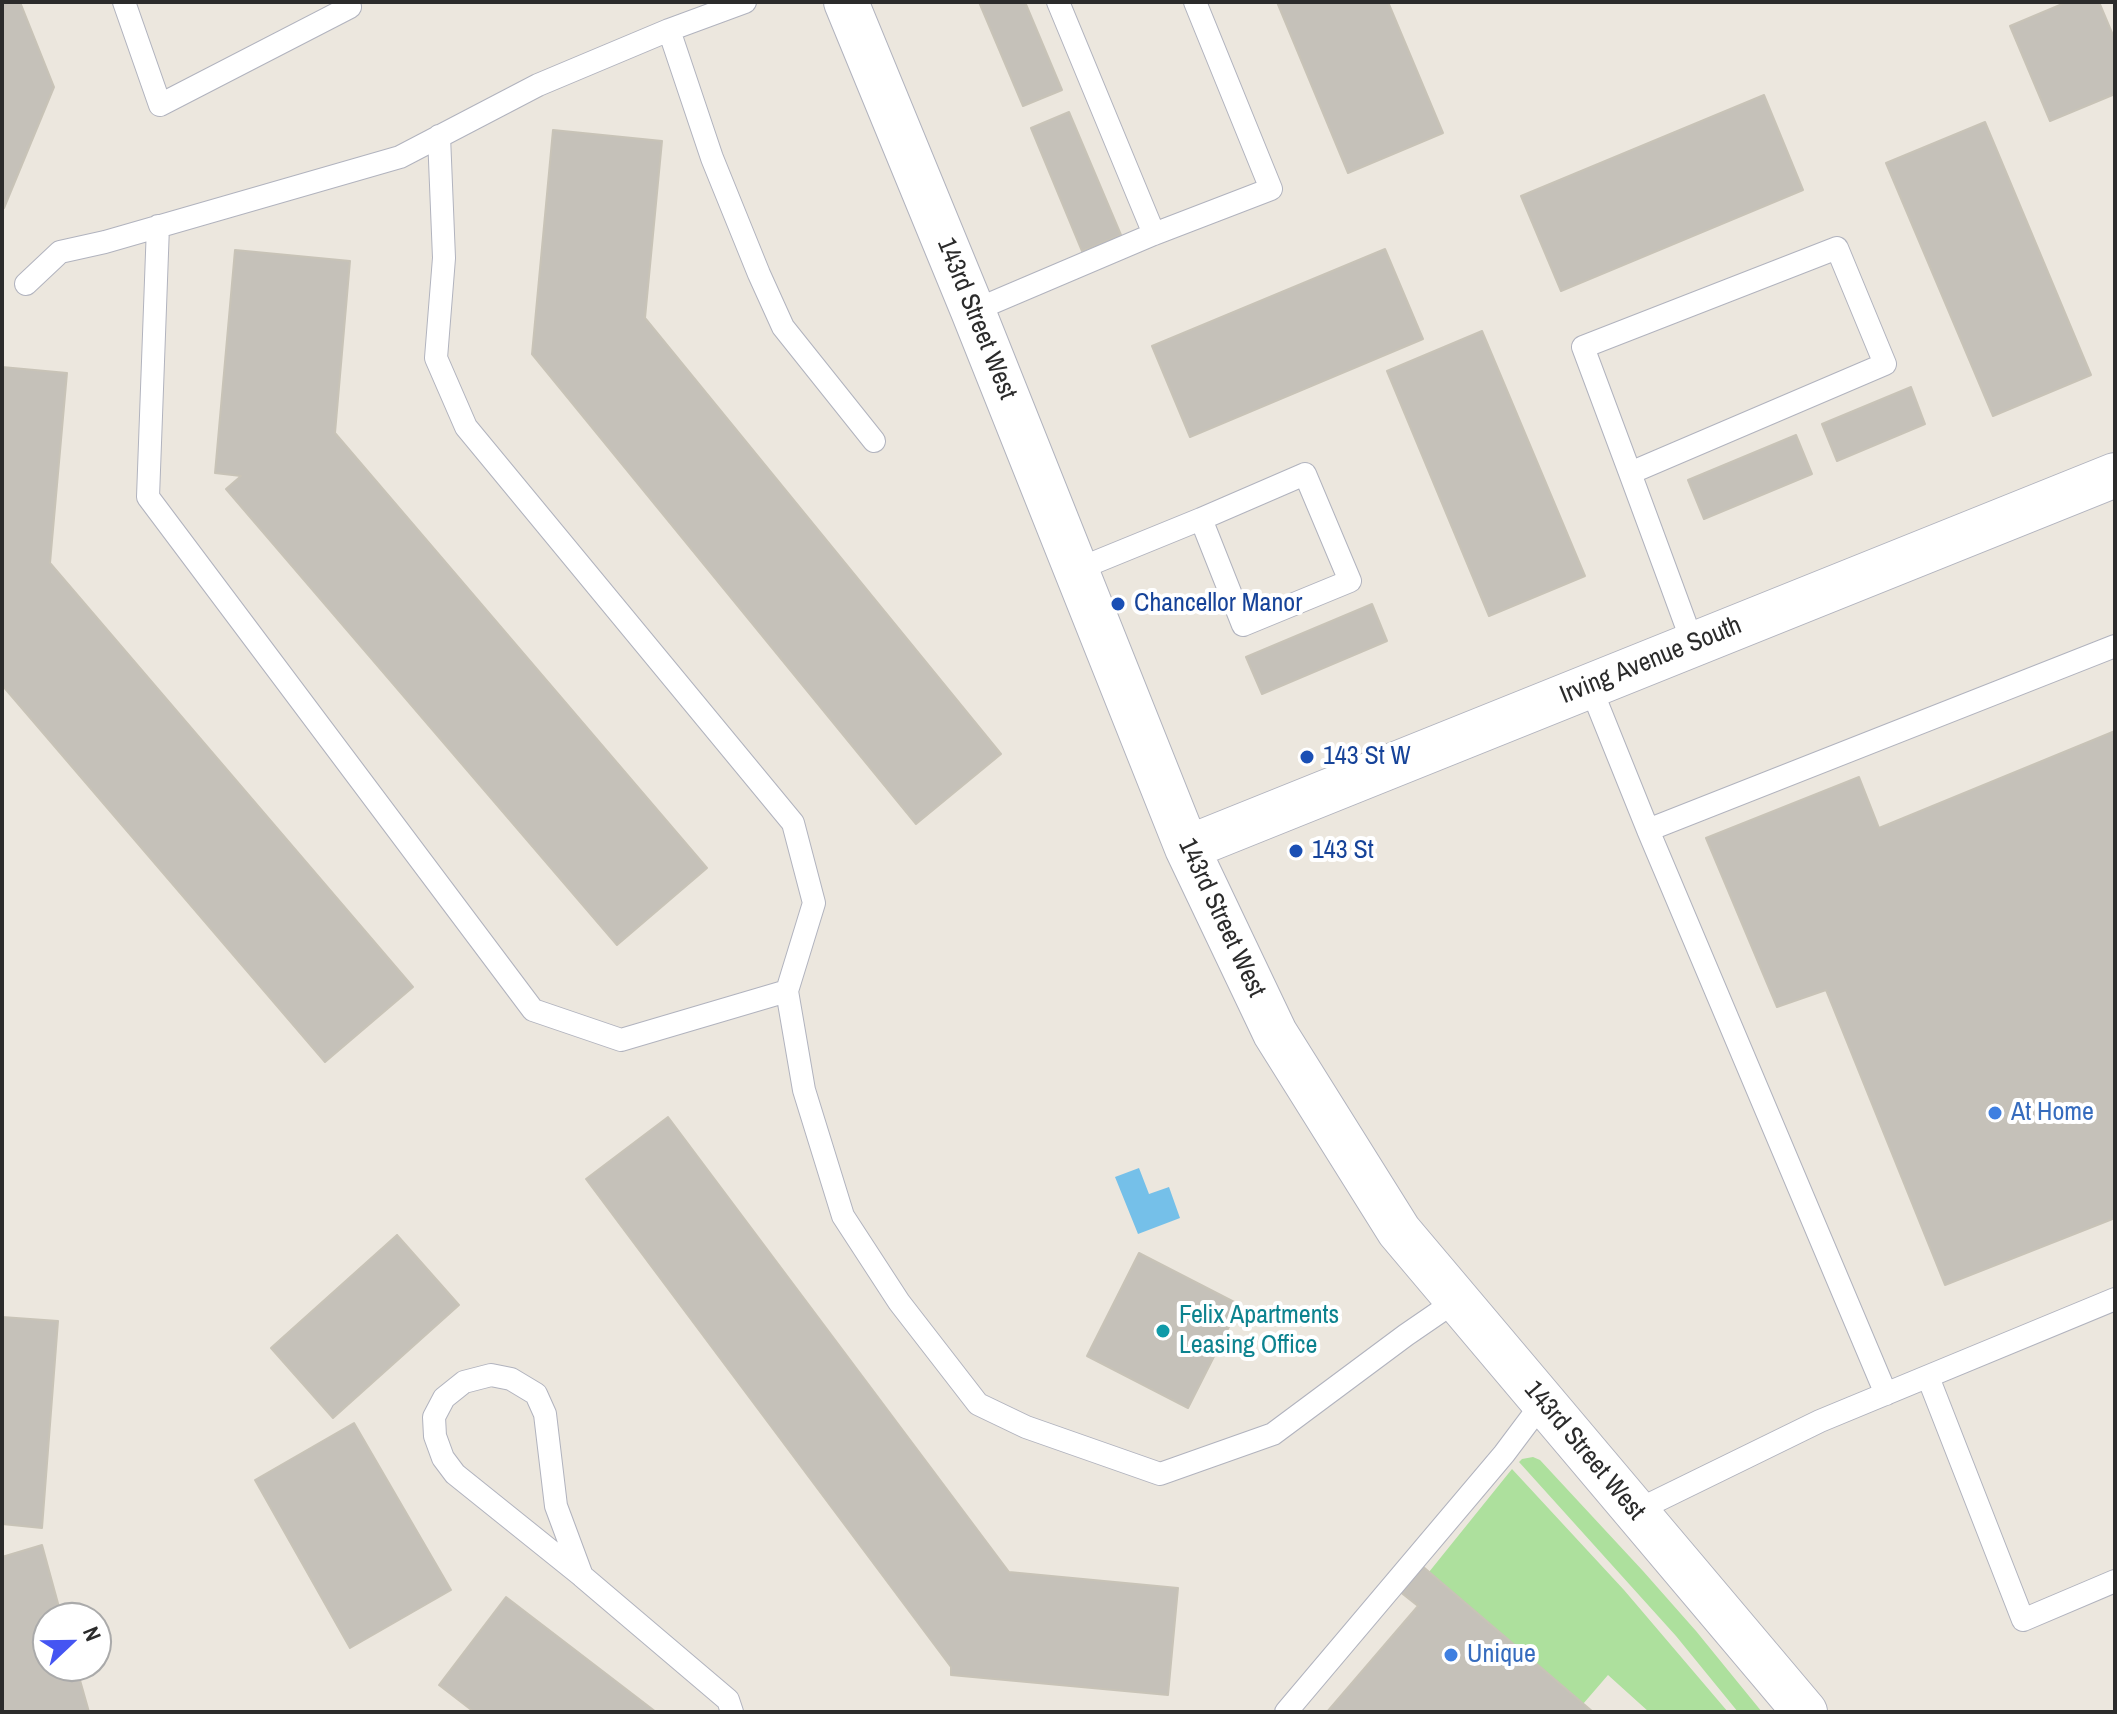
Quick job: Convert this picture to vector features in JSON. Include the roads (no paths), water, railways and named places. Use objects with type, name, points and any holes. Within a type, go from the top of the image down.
[{"type":"street","name":"143rd Street West","points":[[846,2],[1187,848],[1275,1033],[1399,1231],[1805,1712]]},
{"type":"street","name":"Irving Avenue South","points":[[1187,848],[2115,475]]},
{"type":"lane","points":[[124,2],[160,105],[350,7],[348,2]]},
{"type":"lane","points":[[26,284],[60,252],[400,157],[538,85],[745,2]]},
{"type":"lane","points":[[1058,2],[1154,234]]},
{"type":"lane","points":[[973,311],[1154,234],[1271,189],[1195,2]]},
{"type":"lane","points":[[669,30],[712,158],[783,327],[874,441]]},
{"type":"lane","points":[[439,136],[444,258],[436,358],[466,427],[793,823],[814,903],[787,991],[804,1090],[843,1216],[899,1302],[978,1404],[1026,1427],[1160,1474],[1273,1434],[1457,1300]]},
{"type":"lane","points":[[158,226],[148,497],[533,1010],[621,1040],[787,991]]},
{"type":"lane","points":[[1630,473],[1885,364],[1837,248],[1583,347],[1693,644]]},
{"type":"lane","points":[[1076,570],[1305,474],[1350,581],[1243,625],[1201,519]]},
{"type":"lane","points":[[1648,830],[2115,646]]},
{"type":"lane","points":[[1590,686],[1886,1394]]},
{"type":"lane","points":[[1636,1511],[1820,1421],[2115,1299]]},
{"type":"lane","points":[[582,1576],[556,1506],[545,1414],[536,1394],[511,1379],[491,1375],[464,1382],[444,1398],[434,1417],[435,1436],[443,1458],[455,1474],[582,1576],[728,1700],[732,1712]]},
{"type":"lane","points":[[1928,1377],[2023,1620],[2115,1581]]},
{"type":"lane","points":[[1286,1712],[1504,1454],[1543,1402]]},
{"type":"water","points":[[1139,1168],[1149,1194],[1169,1187],[1180,1218],[1138,1234],[1115,1177]]},
{"type":"place","name":"Chancellor Manor","points":[[1118,604]]},
{"type":"place","name":"143 St W","points":[[1307,757]]},
{"type":"place","name":"143 St","points":[[1296,851]]},
{"type":"place","name":"At Home","points":[[1995,1113]]},
{"type":"place","name":"Felix Apartments Leasing Office","points":[[1163,1331]]},
{"type":"place","name":"Unique","points":[[1451,1655]]}]
